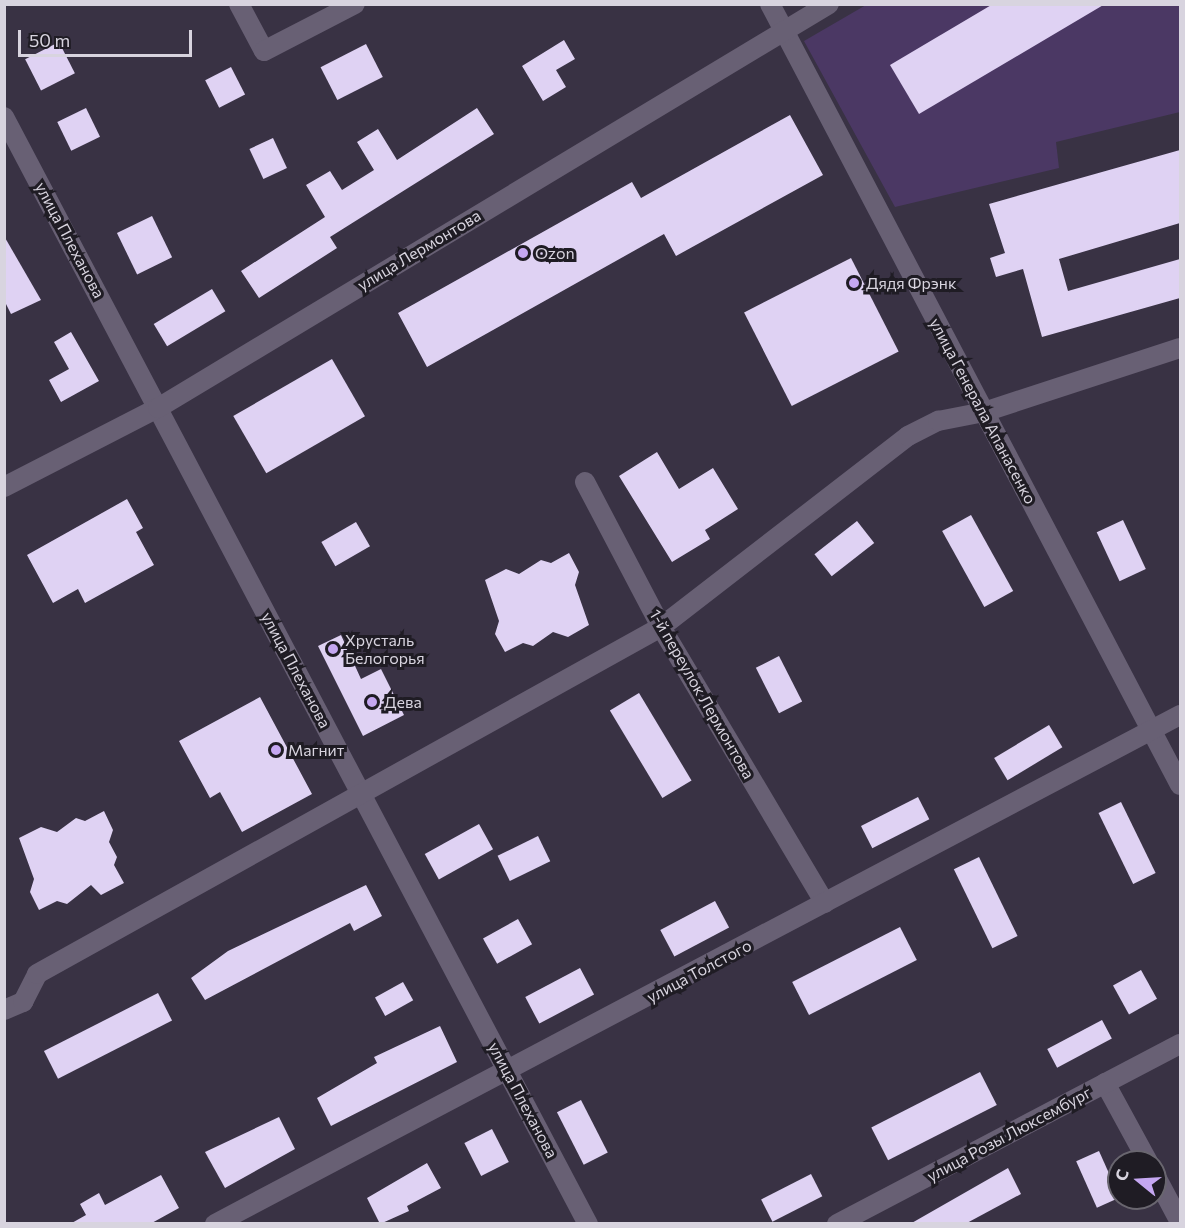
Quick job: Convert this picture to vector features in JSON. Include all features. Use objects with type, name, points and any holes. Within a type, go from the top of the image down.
[{"type":"street","points":[[239,4],[264,51],[355,4]]},
{"type":"street","name":"улица Генерала Апанасенко","points":[[770,4],[1180,785]]},
{"type":"street","name":"улица Лермонтова","points":[[4,487],[158,408],[829,4]]},
{"type":"street","name":"улица Плеханова","points":[[4,117],[588,1224]]},
{"type":"street","points":[[4,1010],[23,1002],[37,974],[360,792],[661,627],[908,436],[938,421],[984,412],[1180,348]]},
{"type":"street","name":"1-й переулок Лермонтова","points":[[585,482],[661,627],[825,903]]},
{"type":"street","name":"улица Толстого","points":[[215,1224],[508,1072],[1180,715]]},
{"type":"street","name":"улица Розы Люксембург","points":[[837,1224],[1180,1044]]},
{"type":"street","points":[[1105,1083],[1141,1150]]},
{"type":"street","points":[[1167,1198],[1180,1222]]},
{"type":"shaded area","points":[[866,5],[1180,5],[1180,112],[1056,142],[1059,168],[895,207],[804,41]]},
{"type":"building","points":[[993,4],[1105,4],[919,114],[890,65]]},
{"type":"building","points":[[564,40],[575,59],[556,70],[566,87],[543,101],[522,66]]},
{"type":"building","points":[[59,42],[75,73],[41,90],[25,59]]},
{"type":"building","points":[[366,44],[383,77],[337,100],[321,67]]},
{"type":"building","points":[[231,67],[245,95],[219,108],[205,80]]},
{"type":"building","points":[[86,108],[100,137],[71,151],[57,122]]},
{"type":"building","points":[[477,108],[494,134],[330,237],[337,248],[259,298],[241,271],[325,217],[306,185],[330,171],[342,190],[374,170],[357,142],[378,129],[397,160]]},
{"type":"building","points":[[790,115],[823,175],[676,256],[664,234],[427,367],[398,313],[632,182],[641,198]]},
{"type":"building","points":[[273,138],[287,168],[263,179],[249,149]]},
{"type":"building","points":[[1180,150],[1180,223],[1059,259],[1068,291],[1180,259],[1180,298],[1042,337],[1023,269],[996,277],[990,258],[1005,253],[989,204]]},
{"type":"building","points":[[152,216],[172,257],[137,274],[117,233]]},
{"type":"building","points":[[4,236],[41,300],[11,314],[4,300]]},
{"type":"building","points":[[851,258],[899,352],[792,406],[744,312]]},
{"type":"building","points":[[212,289],[225,311],[167,346],[154,324]]},
{"type":"building","points":[[71,332],[99,381],[61,402],[49,380],[69,369],[54,342]]},
{"type":"building","points":[[332,359],[365,416],[266,473],[233,416]]},
{"type":"building","points":[[657,452],[679,489],[713,468],[738,509],[705,530],[710,539],[672,562],[619,476]]},
{"type":"building","points":[[127,499],[143,528],[136,532],[154,565],[85,603],[78,589],[53,603],[27,555]]},
{"type":"building","points":[[971,515],[1013,591],[984,607],[942,531]]},
{"type":"building","points":[[1123,520],[1146,569],[1120,581],[1097,532]]},
{"type":"building","points":[[857,521],[874,543],[832,576],[814,554]]},
{"type":"building","points":[[356,522],[370,546],[335,566],[321,542]]},
{"type":"building","points":[[569,553],[579,572],[575,585],[589,625],[568,637],[553,632],[533,646],[523,643],[505,652],[495,634],[499,621],[485,580],[506,569],[519,574],[541,560],[551,563]]},
{"type":"building","name":"Дева","points":[[341,635],[361,679],[381,669],[404,715],[363,736],[318,646]]},
{"type":"building","points":[[779,656],[802,701],[779,713],[756,668]]},
{"type":"building","points":[[639,693],[692,780],[662,798],[610,711]]},
{"type":"building","points":[[260,697],[312,794],[242,832],[220,792],[210,798],[179,741]]},
{"type":"building","points":[[1049,725],[1062,747],[1008,780],[994,758]]},
{"type":"building","points":[[918,797],[929,819],[872,848],[861,826]]},
{"type":"building","points":[[1121,802],[1156,873],[1133,884],[1099,813]]},
{"type":"building","points":[[104,811],[113,830],[109,842],[117,857],[114,865],[124,883],[101,895],[91,885],[67,904],[57,901],[39,910],[30,892],[34,879],[19,838],[41,827],[57,832],[76,818],[85,821]]},
{"type":"building","points":[[479,824],[493,849],[439,879],[425,854]]},
{"type":"building","points":[[538,836],[550,861],[510,881],[498,856]]},
{"type":"building","points":[[979,857],[1018,936],[992,948],[954,869]]},
{"type":"building","points":[[366,885],[382,916],[354,931],[350,923],[205,1000],[191,978],[228,951]]},
{"type":"building","points":[[715,901],[729,927],[674,957],[660,930]]},
{"type":"building","points":[[518,919],[532,944],[497,964],[483,938]]},
{"type":"building","points":[[900,927],[917,960],[809,1015],[792,982]]},
{"type":"building","points":[[580,968],[594,994],[539,1024],[525,997]]},
{"type":"building","points":[[1141,970],[1157,999],[1129,1014],[1113,986]]},
{"type":"building","points":[[403,982],[413,1000],[385,1016],[375,998]]},
{"type":"building","points":[[158,993],[172,1021],[58,1079],[44,1051]]},
{"type":"building","points":[[1102,1020],[1112,1039],[1057,1068],[1047,1049]]},
{"type":"building","points":[[440,1026],[457,1062],[331,1126],[317,1098],[377,1063],[374,1057]]},
{"type":"building","points":[[980,1072],[997,1105],[888,1160],[871,1127]]},
{"type":"building","points":[[581,1100],[608,1153],[584,1165],[557,1112]]},
{"type":"building","points":[[279,1117],[295,1149],[225,1188],[205,1152]]},
{"type":"building","points":[[492,1129],[509,1162],[481,1176],[464,1143]]},
{"type":"building","points":[[1099,1151],[1107,1169],[1107,1203],[1097,1208],[1076,1161]]},
{"type":"building","points":[[427,1163],[441,1188],[407,1206],[409,1211],[380,1224],[367,1198]]},
{"type":"building","points":[[1008,1168],[1021,1194],[965,1224],[910,1224]]},
{"type":"building","points":[[811,1174],[822,1196],[772,1222],[761,1199]]},
{"type":"building","points":[[161,1175],[179,1208],[150,1224],[70,1224],[86,1215],[80,1204],[99,1193],[105,1205]]},
{"type":"place","name":"Ozon","points":[[523,253]]},
{"type":"place","name":"Дядя Фрэнк","points":[[854,283]]},
{"type":"place","name":"Хрусталь Белогорья","points":[[333,649]]},
{"type":"place","name":"Дева","points":[[372,702]]},
{"type":"place","name":"Магнит","points":[[276,750]]}]
